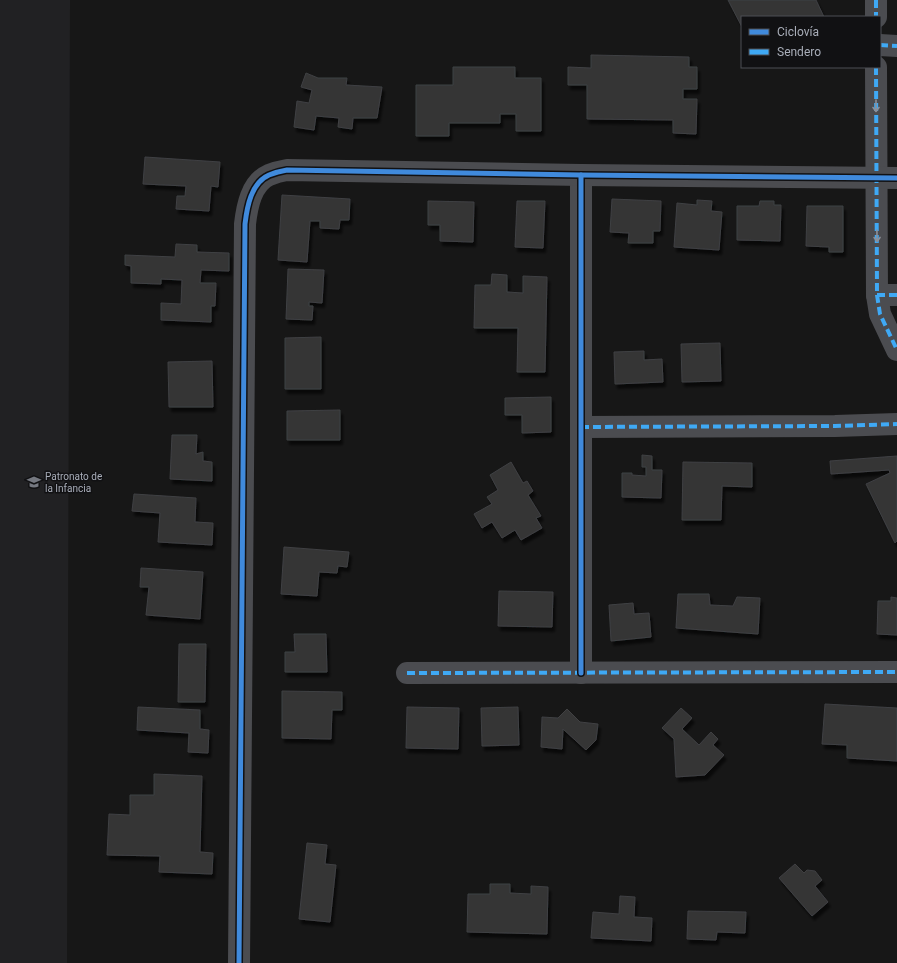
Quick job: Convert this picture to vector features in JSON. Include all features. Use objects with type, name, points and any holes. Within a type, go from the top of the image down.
[{"type":"street","points":[[876,0],[876,16]]},
{"type":"street","points":[[881,45],[897,46]]},
{"type":"street","points":[[876,68],[887,177],[887,295],[880,314],[897,350]]},
{"type":"street","points":[[239,963],[244,224],[248,203],[256,186],[267,176],[287,170],[581,175],[887,177]]},
{"type":"street","points":[[581,175],[581,673]]},
{"type":"street","points":[[581,427],[835,426],[897,424]]},
{"type":"street","points":[[408,673],[897,672]]},
{"type":"shaded area","name":"Patronato de la Infancia","points":[[0,0],[70,0],[67,963],[0,963]]},
{"type":"building","points":[[728,0],[816,0],[824,16],[741,16],[741,25]]},
{"type":"building","points":[[591,55],[689,57],[689,67],[697,67],[697,89],[683,89],[683,99],[697,99],[696,134],[673,133],[673,120],[587,119],[587,85],[568,85],[568,67],[591,68]]},
{"type":"building","points":[[453,67],[515,67],[515,78],[541,78],[541,131],[516,131],[516,114],[500,114],[500,123],[449,123],[449,136],[416,136],[416,85],[453,85]]},
{"type":"building","points":[[306,73],[318,78],[347,78],[346,85],[382,87],[377,118],[353,118],[352,129],[338,127],[339,118],[316,116],[314,130],[294,127],[297,101],[309,103],[312,90],[301,87]]},
{"type":"building","points":[[145,157],[220,162],[218,187],[211,186],[209,211],[176,209],[177,196],[185,196],[186,186],[143,184]]},
{"type":"building","points":[[282,195],[350,199],[349,220],[340,220],[339,229],[320,228],[320,221],[310,221],[307,262],[278,260]]},
{"type":"building","points":[[612,199],[661,201],[660,231],[653,231],[653,243],[628,243],[629,233],[610,232]]},
{"type":"building","points":[[697,200],[712,201],[711,211],[722,212],[719,250],[674,247],[677,203],[697,205]]},
{"type":"building","points":[[428,201],[474,202],[473,242],[440,241],[440,225],[428,225]]},
{"type":"building","points":[[517,201],[545,201],[543,248],[515,247]]},
{"type":"building","points":[[760,201],[774,201],[774,205],[781,205],[780,241],[737,240],[737,206],[759,206]]},
{"type":"building","points":[[807,206],[843,206],[843,252],[829,252],[829,247],[806,246]]},
{"type":"building","points":[[176,244],[197,245],[197,252],[229,253],[229,271],[201,270],[200,283],[216,283],[215,306],[211,306],[211,322],[161,320],[161,303],[181,304],[182,280],[161,279],[161,284],[131,283],[131,266],[125,265],[125,255],[175,257]]},
{"type":"building","points":[[288,269],[324,270],[322,303],[309,302],[309,306],[313,306],[312,320],[286,319]]},
{"type":"building","points":[[492,274],[507,275],[507,292],[523,293],[523,276],[547,277],[545,372],[517,372],[518,328],[474,328],[475,285],[491,285]]},
{"type":"building","points":[[321,337],[321,389],[285,389],[285,338]]},
{"type":"building","points":[[720,343],[721,381],[682,382],[681,344]]},
{"type":"building","points":[[644,351],[644,360],[662,359],[663,382],[615,384],[614,352]]},
{"type":"building","points":[[212,361],[213,407],[169,407],[168,362]]},
{"type":"building","points":[[551,397],[551,432],[522,433],[522,415],[505,415],[505,398]]},
{"type":"building","points":[[340,410],[340,440],[287,440],[287,411]]},
{"type":"building","points":[[172,435],[197,435],[196,454],[203,452],[203,461],[212,462],[212,481],[170,479]]},
{"type":"building","points":[[642,455],[652,456],[652,470],[662,470],[661,498],[622,497],[622,473],[632,473],[632,475],[646,476],[646,467],[642,467]]},
{"type":"building","points":[[897,456],[897,541],[895,543],[866,484],[890,473],[889,470],[831,474],[830,461]]},
{"type":"building","points":[[511,462],[523,483],[527,481],[533,491],[528,495],[541,516],[536,518],[542,528],[521,540],[515,530],[502,538],[492,522],[482,528],[474,514],[492,504],[487,497],[498,490],[490,475]]},
{"type":"building","points":[[683,462],[752,463],[752,487],[722,486],[721,520],[682,520]]},
{"type":"building","points":[[134,494],[196,498],[195,522],[213,523],[212,545],[158,542],[160,513],[132,511]]},
{"type":"building","points":[[284,547],[349,552],[347,567],[338,566],[337,573],[319,572],[317,596],[281,594]]},
{"type":"building","points":[[141,568],[203,572],[200,619],[146,615],[149,587],[140,587]]},
{"type":"building","points":[[499,591],[553,592],[552,627],[498,626]]},
{"type":"building","points":[[678,594],[709,594],[710,605],[733,606],[737,597],[760,598],[758,634],[676,628]]},
{"type":"building","points":[[891,597],[897,598],[897,635],[877,634],[878,601],[891,601]]},
{"type":"building","points":[[633,603],[634,614],[649,613],[651,637],[611,641],[609,605]]},
{"type":"building","points":[[294,634],[326,634],[327,672],[285,672],[285,652],[295,652]]},
{"type":"building","points":[[179,644],[206,644],[205,702],[178,702]]},
{"type":"building","points":[[282,691],[342,692],[342,710],[332,710],[331,739],[282,738]]},
{"type":"building","points":[[825,704],[897,708],[897,761],[847,758],[847,745],[822,744]]},
{"type":"building","points":[[138,707],[200,710],[200,729],[209,730],[208,753],[188,752],[189,733],[137,730]]},
{"type":"building","points":[[407,707],[459,708],[458,749],[406,748]]},
{"type":"building","points":[[518,707],[519,745],[482,746],[481,708]]},
{"type":"building","points":[[681,708],[692,718],[682,729],[699,745],[711,732],[718,739],[713,745],[724,755],[705,775],[676,777],[674,739],[662,728]]},
{"type":"building","points":[[567,709],[580,722],[598,724],[596,740],[586,750],[563,729],[562,749],[541,747],[542,717],[558,718]]},
{"type":"building","points":[[154,774],[202,776],[200,852],[213,853],[212,874],[159,872],[160,856],[107,855],[109,814],[130,815],[130,795],[154,795]]},
{"type":"building","points":[[307,843],[327,845],[325,864],[336,865],[330,922],[299,919]]},
{"type":"building","points":[[795,864],[804,873],[807,870],[815,871],[822,880],[815,886],[828,902],[812,916],[779,878]]},
{"type":"building","points":[[490,884],[510,884],[510,893],[531,894],[531,886],[548,887],[547,934],[467,932],[468,894],[490,894]]},
{"type":"building","points":[[620,896],[635,897],[634,917],[652,918],[651,941],[591,938],[593,912],[619,914]]},
{"type":"building","points":[[688,911],[746,912],[745,933],[717,932],[716,940],[687,939]]},
{"type":"marked path","points":[[876,0],[876,16]]},
{"type":"marked path","points":[[881,45],[897,46]]},
{"type":"marked path","points":[[876,68],[877,295],[880,314],[897,350]]},
{"type":"marked path","points":[[877,295],[897,295]]},
{"type":"marked path","points":[[581,427],[835,426],[897,424]]},
{"type":"marked path","points":[[407,673],[897,672]]},
{"type":"cycle path","points":[[239,963],[245,224],[251,196],[258,184],[269,175],[287,170],[897,178]]},
{"type":"cycle path","points":[[581,175],[581,673]]},
{"type":"place","name":"Patronato de la Infancia","points":[[34,482]]}]
